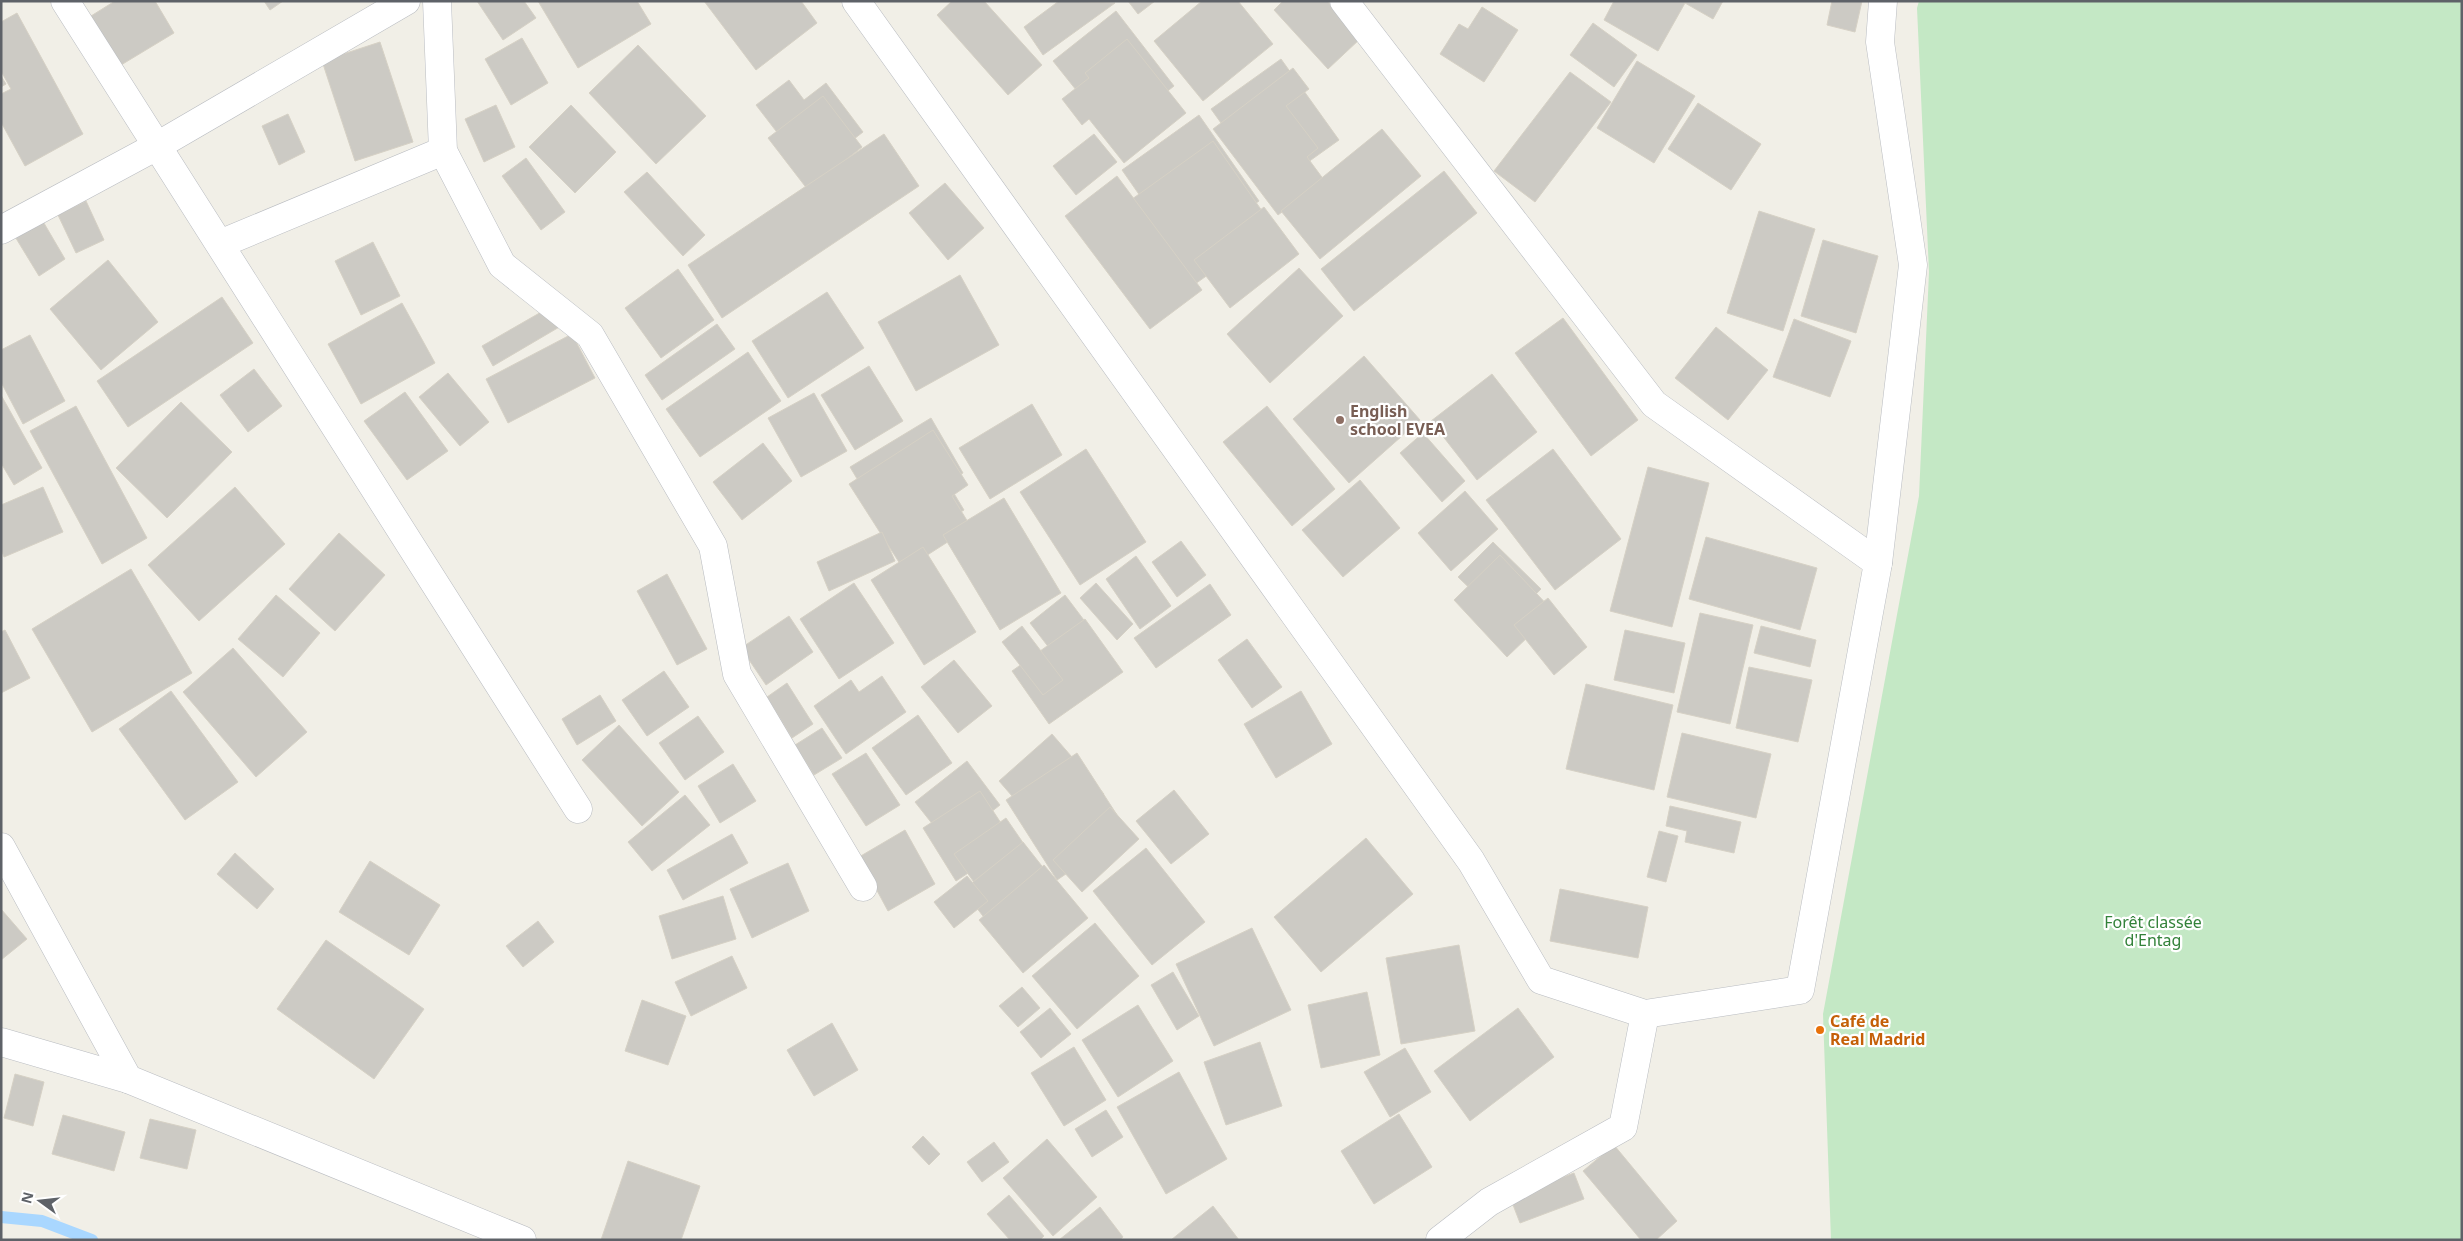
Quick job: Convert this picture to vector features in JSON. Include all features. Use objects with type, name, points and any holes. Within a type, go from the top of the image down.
[{"type":"street","points":[[65,1],[578,809]]},
{"type":"street","points":[[1,230],[157,146],[406,1]]},
{"type":"street","points":[[436,1],[443,151],[502,264],[590,335],[713,546],[737,674],[863,887]]},
{"type":"street","points":[[856,1],[1471,861],[1541,980],[1645,1014],[1800,990],[1878,563],[1913,265],[1880,42],[1883,1]]},
{"type":"street","points":[[1344,1],[1654,404],[1878,563]]},
{"type":"street","points":[[220,244],[443,151]]},
{"type":"street","points":[[1,847],[128,1079]]},
{"type":"street","points":[[1440,1240],[1489,1202],[1623,1126],[1645,1014]]},
{"type":"street","points":[[1,1042],[128,1079],[522,1240]]},
{"type":"green space","name":"Forêt classée d'Entag","points":[[1919,1],[2462,1],[2462,1240],[1831,1240],[1823,1014],[1919,496],[1929,272],[1917,8]]},
{"type":"building","points":[[115,1],[155,1],[174,33],[121,65],[91,16]]},
{"type":"building","points":[[264,1],[283,1],[270,10]]},
{"type":"building","points":[[477,1],[524,1],[536,18],[503,40]]},
{"type":"building","points":[[538,1],[637,1],[651,24],[578,68]]},
{"type":"building","points":[[704,1],[801,1],[817,23],[756,70]]},
{"type":"building","points":[[952,1],[984,1],[1042,65],[1008,95],[937,15]]},
{"type":"building","points":[[1059,1],[1115,3],[1043,55],[1024,27]]},
{"type":"building","points":[[1128,1],[1155,1],[1138,14]]},
{"type":"building","points":[[1202,1],[1238,1],[1273,44],[1203,101],[1154,41]]},
{"type":"building","points":[[1283,1],[1327,1],[1361,38],[1328,69],[1274,10]]},
{"type":"building","points":[[1614,1],[1723,1],[1713,19],[1685,3],[1658,51],[1604,20]]},
{"type":"building","points":[[1832,1],[1862,1],[1855,32],[1827,25]]},
{"type":"building","points":[[1482,7],[1518,30],[1484,82],[1440,54],[1459,24],[1468,29]]},
{"type":"building","points":[[1116,11],[1174,86],[1112,135],[1053,61]]},
{"type":"building","points":[[17,13],[83,134],[25,166],[1,122],[1,94],[11,89],[1,71],[1,22]]},
{"type":"building","points":[[1593,23],[1637,55],[1614,87],[1570,55]]},
{"type":"building","points":[[522,38],[548,83],[511,105],[485,59]]},
{"type":"building","points":[[1127,39],[1186,113],[1124,163],[1089,119],[1082,125],[1062,99],[1089,78],[1085,73]]},
{"type":"building","points":[[380,42],[413,142],[355,161],[322,61]]},
{"type":"building","points":[[638,45],[706,116],[656,164],[589,93]]},
{"type":"building","points":[[1281,59],[1339,140],[1269,190],[1211,109]]},
{"type":"building","points":[[1637,61],[1695,96],[1654,163],[1597,128]]},
{"type":"building","points":[[1293,68],[1309,89],[1286,106],[1318,148],[1307,157],[1324,180],[1278,215],[1213,129]]},
{"type":"building","points":[[1570,72],[1611,102],[1535,202],[1494,171]]},
{"type":"building","points":[[1,76],[6,84],[1,87]]},
{"type":"building","points":[[789,80],[804,100],[826,83],[863,132],[809,174],[756,105]]},
{"type":"building","points":[[823,96],[862,147],[808,190],[768,138]]},
{"type":"building","points":[[1698,103],[1761,144],[1731,190],[1668,149]]},
{"type":"building","points":[[496,105],[515,147],[484,162],[465,119]]},
{"type":"building","points":[[571,105],[616,152],[575,193],[529,147]]},
{"type":"building","points":[[288,114],[305,152],[279,165],[262,126]]},
{"type":"building","points":[[1199,115],[1259,201],[1182,256],[1122,170]]},
{"type":"building","points":[[1382,129],[1421,176],[1320,259],[1281,211]]},
{"type":"building","points":[[884,134],[919,186],[722,318],[688,265]]},
{"type":"building","points":[[1094,134],[1117,162],[1076,195],[1053,166]]},
{"type":"building","points":[[1213,141],[1274,228],[1188,289],[1128,202]]},
{"type":"building","points":[[526,158],[565,212],[541,230],[502,176]]},
{"type":"building","points":[[1444,171],[1477,213],[1354,311],[1321,269]]},
{"type":"building","points":[[647,172],[705,235],[683,256],[624,192]]},
{"type":"building","points":[[1117,176],[1202,290],[1150,329],[1065,216]]},
{"type":"building","points":[[945,183],[984,228],[948,260],[909,213]]},
{"type":"building","points":[[86,201],[104,240],[76,253],[58,215]]},
{"type":"building","points":[[1264,207],[1299,254],[1230,308],[1194,260]]},
{"type":"building","points":[[1759,211],[1815,229],[1783,331],[1727,313]]},
{"type":"building","points":[[41,218],[65,259],[39,276],[14,235]]},
{"type":"building","points":[[1823,240],[1878,256],[1856,333],[1801,316]]},
{"type":"building","points":[[373,242],[400,296],[361,315],[335,261]]},
{"type":"building","points":[[108,260],[158,322],[101,370],[50,309]]},
{"type":"building","points":[[1299,268],[1343,316],[1270,383],[1227,334]]},
{"type":"building","points":[[678,269],[714,320],[661,358],[625,308]]},
{"type":"building","points":[[960,275],[999,345],[916,391],[878,322]]},
{"type":"building","points":[[827,292],[864,348],[788,398],[752,341]]},
{"type":"building","points":[[222,297],[253,343],[128,427],[97,381]]},
{"type":"building","points":[[402,303],[435,363],[361,404],[328,344]]},
{"type":"building","points":[[550,307],[561,326],[493,366],[482,346]]},
{"type":"building","points":[[1563,318],[1638,420],[1591,456],[1515,353]]},
{"type":"building","points":[[1794,319],[1851,341],[1830,397],[1773,377]]},
{"type":"building","points":[[717,324],[735,349],[662,400],[645,375]]},
{"type":"building","points":[[1716,327],[1768,370],[1728,420],[1675,378]]},
{"type":"building","points":[[572,334],[595,378],[508,423],[486,379]]},
{"type":"building","points":[[30,335],[65,401],[23,424],[1,382],[1,350]]},
{"type":"building","points":[[748,352],[781,401],[700,457],[666,409]]},
{"type":"building","points":[[1364,356],[1420,420],[1349,483],[1293,419]]},
{"type":"building","points":[[869,366],[903,421],[855,450],[821,395]]},
{"type":"building","points":[[254,369],[282,406],[248,432],[220,395]]},
{"type":"building","points":[[448,373],[489,422],[460,446],[419,397]]},
{"type":"building","points":[[1492,374],[1537,432],[1477,480],[1431,421]]},
{"type":"building","points":[[405,392],[448,451],[407,480],[364,421]]},
{"type":"building","points":[[814,393],[847,451],[801,477],[768,418]]},
{"type":"building","points":[[1,395],[42,468],[14,485],[1,463]]},
{"type":"building","points":[[181,402],[232,452],[167,518],[116,468]]},
{"type":"building","points":[[1032,404],[1062,455],[990,499],[959,448]]},
{"type":"building","points":[[76,406],[147,538],[102,564],[30,431]]},
{"type":"building","points":[[1267,406],[1335,489],[1292,526],[1223,442]]},
{"type":"building","points":[[931,418],[963,473],[947,482],[964,510],[899,549],[850,467]]},
{"type":"building","points":[[933,430],[968,485],[952,496],[971,527],[904,570],[849,484]]},
{"type":"building","points":[[1423,433],[1465,481],[1442,502],[1400,453]]},
{"type":"building","points":[[763,443],[792,481],[742,520],[713,482]]},
{"type":"building","points":[[1086,449],[1146,542],[1080,585],[1020,492]]},
{"type":"building","points":[[1553,449],[1621,539],[1555,590],[1486,500]]},
{"type":"building","points":[[1648,467],[1709,483],[1672,627],[1610,611]]},
{"type":"building","points":[[1360,480],[1400,528],[1343,577],[1302,530]]},
{"type":"building","points":[[43,487],[63,532],[4,557],[1,549],[1,505]]},
{"type":"building","points":[[235,487],[285,544],[199,621],[148,565]]},
{"type":"building","points":[[1465,491],[1498,529],[1451,571],[1418,533]]},
{"type":"building","points":[[1004,498],[1061,593],[1000,630],[943,535]]},
{"type":"building","points":[[882,532],[895,561],[829,591],[817,562]]},
{"type":"building","points":[[339,533],[385,575],[335,631],[289,589]]},
{"type":"building","points":[[1706,537],[1817,568],[1800,630],[1689,599]]},
{"type":"building","points":[[1181,541],[1206,575],[1177,597],[1152,562]]},
{"type":"building","points":[[1493,542],[1541,589],[1507,624],[1458,577]]},
{"type":"building","points":[[923,547],[976,632],[924,665],[871,580]]},
{"type":"building","points":[[1500,555],[1554,612],[1507,657],[1454,600]]},
{"type":"building","points":[[1136,556],[1171,606],[1140,629],[1106,579]]},
{"type":"building","points":[[131,569],[192,673],[92,732],[32,629]]},
{"type":"building","points":[[667,574],[707,649],[677,665],[637,591]]},
{"type":"building","points":[[854,583],[894,643],[839,679],[800,619]]},
{"type":"building","points":[[1096,583],[1133,624],[1117,640],[1080,598]]},
{"type":"building","points":[[1210,584],[1231,615],[1156,668],[1134,638]]},
{"type":"building","points":[[276,595],[320,633],[283,677],[238,639]]},
{"type":"building","points":[[1065,595],[1105,648],[1070,675],[1030,623]]},
{"type":"building","points":[[1548,598],[1587,647],[1554,675],[1514,625]]},
{"type":"building","points":[[1700,613],[1753,625],[1730,724],[1677,712]]},
{"type":"building","points":[[789,616],[813,652],[766,685],[741,648]]},
{"type":"building","points":[[1085,619],[1123,672],[1049,724],[1012,671]]},
{"type":"building","points":[[1022,626],[1063,680],[1043,695],[1002,642]]},
{"type":"building","points":[[1761,626],[1816,640],[1810,667],[1754,653]]},
{"type":"building","points":[[5,630],[30,678],[1,693],[1,632]]},
{"type":"building","points":[[1625,630],[1685,643],[1674,693],[1614,680]]},
{"type":"building","points":[[1247,639],[1282,687],[1252,708],[1218,660]]},
{"type":"building","points":[[233,648],[307,732],[256,777],[183,692]]},
{"type":"building","points":[[954,660],[992,706],[958,733],[921,687]]},
{"type":"building","points":[[1749,667],[1812,680],[1798,742],[1736,728]]},
{"type":"building","points":[[664,671],[689,707],[647,736],[622,700]]},
{"type":"building","points":[[882,676],[906,712],[846,754],[814,706],[851,680],[859,692]]},
{"type":"building","points":[[787,683],[813,724],[792,738],[767,697]]},
{"type":"building","points":[[1586,684],[1673,705],[1654,790],[1566,769]]},
{"type":"building","points":[[171,691],[238,782],[185,820],[119,729]]},
{"type":"building","points":[[1301,691],[1332,744],[1276,778],[1244,724]]},
{"type":"building","points":[[600,695],[616,721],[577,745],[562,719]]},
{"type":"building","points":[[918,715],[952,763],[906,795],[872,748]]},
{"type":"building","points":[[698,716],[724,752],[685,780],[659,743]]},
{"type":"building","points":[[619,725],[679,792],[642,826],[582,760]]},
{"type":"building","points":[[822,728],[842,758],[814,775],[795,745]]},
{"type":"building","points":[[1682,733],[1771,754],[1756,818],[1667,797]]},
{"type":"building","points":[[1052,734],[1104,794],[1051,841],[999,781]]},
{"type":"building","points":[[866,753],[900,805],[866,826],[832,774]]},
{"type":"building","points":[[1077,753],[1128,832],[1057,880],[1006,800]]},
{"type":"building","points":[[967,761],[1000,805],[949,845],[915,802]]},
{"type":"building","points":[[733,764],[756,801],[720,823],[698,786]]},
{"type":"building","points":[[1174,790],[1209,834],[1171,864],[1136,821]]},
{"type":"building","points":[[980,791],[1014,843],[956,881],[923,828]]},
{"type":"building","points":[[685,795],[710,825],[652,871],[628,842]]},
{"type":"building","points":[[1670,806],[1741,822],[1734,853],[1685,842],[1687,831],[1666,826]]},
{"type":"building","points":[[1110,807],[1139,839],[1082,892],[1053,860]]},
{"type":"building","points":[[1006,818],[1039,866],[988,902],[954,854]]},
{"type":"building","points":[[905,830],[935,884],[888,911],[859,857]]},
{"type":"building","points":[[1659,831],[1678,836],[1666,882],[1647,877]]},
{"type":"building","points":[[732,834],[748,863],[683,900],[667,870]]},
{"type":"building","points":[[1366,838],[1413,894],[1321,972],[1274,917]]},
{"type":"building","points":[[1023,842],[1060,889],[999,937],[963,890]]},
{"type":"building","points":[[1146,848],[1205,922],[1152,965],[1093,891]]},
{"type":"building","points":[[235,853],[274,889],[257,909],[217,874]]},
{"type":"building","points":[[370,861],[440,905],[409,955],[339,912]]},
{"type":"building","points":[[788,863],[809,911],[752,938],[730,889]]},
{"type":"building","points":[[1044,865],[1088,918],[1023,973],[979,920]]},
{"type":"building","points":[[967,876],[988,901],[954,928],[934,902]]},
{"type":"building","points":[[1560,889],[1648,907],[1638,958],[1550,941]]},
{"type":"building","points":[[723,896],[736,939],[672,959],[659,916]]},
{"type":"building","points":[[1,909],[27,939],[1,960]]},
{"type":"building","points":[[538,921],[554,942],[523,967],[506,946]]},
{"type":"building","points":[[1095,923],[1139,976],[1077,1029],[1032,976]]},
{"type":"building","points":[[1252,928],[1291,1010],[1214,1046],[1176,964]]},
{"type":"building","points":[[326,940],[424,1009],[374,1079],[277,1009]]},
{"type":"building","points":[[1459,945],[1475,1031],[1401,1044],[1386,958]]},
{"type":"building","points":[[732,956],[747,988],[691,1016],[675,982]]},
{"type":"building","points":[[1173,972],[1199,1016],[1177,1030],[1151,985]]},
{"type":"building","points":[[1022,987],[1040,1008],[1018,1027],[999,1006]]},
{"type":"building","points":[[1367,992],[1380,1055],[1321,1068],[1308,1005]]},
{"type":"building","points":[[642,1000],[686,1016],[668,1065],[625,1051]]},
{"type":"building","points":[[1138,1005],[1173,1061],[1118,1097],[1082,1040]]},
{"type":"building","points":[[1050,1008],[1071,1034],[1041,1058],[1020,1032]]},
{"type":"building","points":[[1518,1008],[1554,1057],[1470,1121],[1434,1071]]},
{"type":"building","points":[[832,1023],[858,1070],[814,1096],[787,1050]]},
{"type":"building","points":[[1260,1042],[1282,1106],[1226,1125],[1204,1062]]},
{"type":"building","points":[[1074,1047],[1106,1100],[1064,1126],[1031,1073]]},
{"type":"building","points":[[1405,1048],[1431,1092],[1390,1117],[1364,1072]]},
{"type":"building","points":[[1179,1072],[1227,1159],[1166,1194],[1117,1107]]},
{"type":"building","points":[[15,1074],[44,1082],[33,1126],[4,1118]]},
{"type":"building","points":[[1106,1110],[1123,1137],[1092,1157],[1075,1129]]},
{"type":"building","points":[[1399,1114],[1432,1167],[1374,1204],[1341,1151]]},
{"type":"building","points":[[63,1115],[125,1132],[114,1171],[52,1154]]},
{"type":"building","points":[[150,1119],[196,1130],[187,1169],[140,1158]]},
{"type":"building","points":[[923,1136],[940,1154],[929,1165],[912,1147]]},
{"type":"building","points":[[1047,1139],[1097,1197],[1053,1236],[1003,1178]]},
{"type":"building","points":[[994,1142],[1009,1162],[982,1182],[967,1162]]},
{"type":"building","points":[[1614,1145],[1677,1221],[1656,1240],[1641,1240],[1583,1171]]},
{"type":"building","points":[[628,1161],[700,1186],[681,1240],[601,1240]]},
{"type":"building","points":[[1574,1173],[1584,1199],[1520,1223],[1510,1197]]},
{"type":"building","points":[[1009,1195],[1044,1236],[1040,1240],[1010,1240],[987,1214]]},
{"type":"building","points":[[1213,1206],[1239,1240],[1171,1240]]},
{"type":"building","points":[[1100,1207],[1123,1237],[1120,1240],[1059,1240]]},
{"type":"waterway","points":[[1,1217],[42,1221],[92,1240]]},
{"type":"place","name":"English school EVEA","points":[[1340,420]]},
{"type":"place","name":"Café de Real Madrid","points":[[1820,1030]]}]
